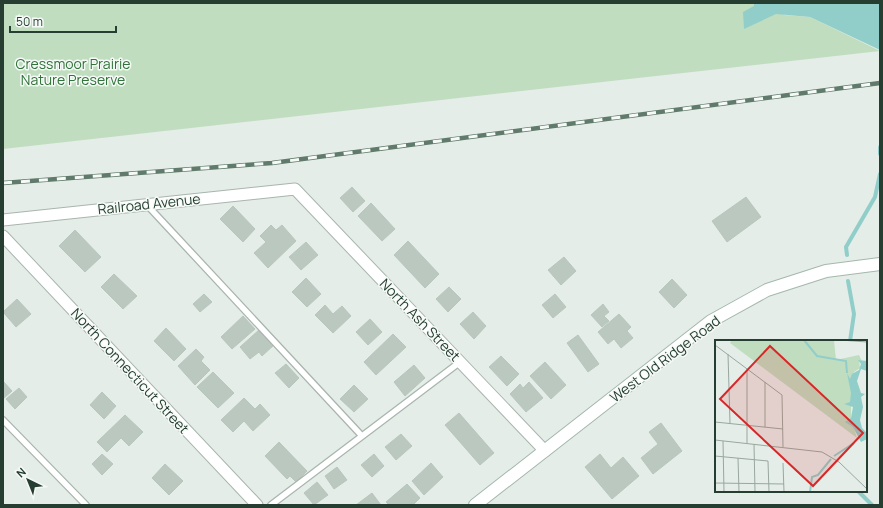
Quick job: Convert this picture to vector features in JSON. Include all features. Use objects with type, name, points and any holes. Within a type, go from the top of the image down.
[{"type":"street","name":"Railroad Avenue","points":[[3,220],[295,189]]},
{"type":"street","name":"North Ash Street","points":[[295,189],[544,452]]},
{"type":"street","name":"North Connecticut Street","points":[[3,236],[257,505]]},
{"type":"street","name":"West Old Ridge Road","points":[[475,505],[711,321],[767,290],[826,271],[880,264]]},
{"type":"lane","points":[[147,205],[362,436]]},
{"type":"lane","points":[[271,505],[460,362]]},
{"type":"lane","points":[[3,420],[86,505]]},
{"type":"green space","name":"Cressmoor Prairie Nature Preserve","points":[[3,3],[773,3],[784,15],[810,17],[880,51],[3,149]]},
{"type":"water","points":[[754,3],[880,3],[880,50],[810,17],[776,14],[744,29],[743,12],[754,6]]},
{"type":"building","points":[[352,187],[365,201],[353,212],[340,198]]},
{"type":"building","points":[[746,197],[761,217],[727,242],[712,221]]},
{"type":"building","points":[[371,203],[395,229],[382,241],[358,216]]},
{"type":"building","points":[[233,206],[255,229],[243,242],[220,219]]},
{"type":"building","points":[[271,225],[276,230],[282,225],[296,241],[268,268],[254,253],[266,242],[260,236]]},
{"type":"building","points":[[75,230],[101,257],[85,272],[59,246]]},
{"type":"building","points":[[408,241],[439,274],[425,288],[394,255]]},
{"type":"building","points":[[306,242],[318,255],[301,270],[289,257]]},
{"type":"building","points":[[564,257],[576,271],[561,285],[548,270]]},
{"type":"building","points":[[114,274],[137,296],[123,309],[101,287]]},
{"type":"building","points":[[306,278],[321,294],[307,307],[292,292]]},
{"type":"building","points":[[672,279],[687,295],[674,308],[659,292]]},
{"type":"building","points":[[449,287],[461,299],[448,312],[436,299]]},
{"type":"building","points":[[204,294],[212,302],[200,312],[193,304]]},
{"type":"building","points":[[555,294],[566,307],[553,318],[542,305]]},
{"type":"building","points":[[17,299],[31,314],[16,327],[3,312]]},
{"type":"building","points":[[603,304],[609,312],[604,316],[609,321],[602,327],[591,315]]},
{"type":"building","points":[[325,305],[333,314],[342,306],[351,316],[333,333],[315,315]]},
{"type":"building","points":[[473,312],[486,326],[474,339],[460,324]]},
{"type":"building","points":[[619,314],[631,327],[627,331],[633,338],[621,348],[614,339],[608,344],[598,332]]},
{"type":"building","points":[[243,316],[255,329],[232,349],[221,337]]},
{"type":"building","points":[[370,319],[382,332],[368,345],[356,332]]},
{"type":"building","points":[[166,328],[186,349],[174,361],[154,341]]},
{"type":"building","points":[[260,329],[274,345],[262,356],[259,352],[250,359],[240,347]]},
{"type":"building","points":[[393,334],[406,347],[376,375],[364,362]]},
{"type":"building","points":[[578,335],[599,364],[588,372],[567,343]]},
{"type":"building","points":[[196,349],[204,357],[201,361],[210,370],[195,385],[178,366]]},
{"type":"building","points":[[501,356],[519,374],[507,386],[489,367]]},
{"type":"building","points":[[545,362],[566,385],[551,399],[530,376]]},
{"type":"building","points":[[286,364],[299,378],[289,388],[275,373]]},
{"type":"building","points":[[414,365],[425,378],[405,396],[394,382]]},
{"type":"building","points":[[213,372],[234,393],[218,408],[197,387]]},
{"type":"building","points":[[3,381],[12,391],[4,398],[3,397]]},
{"type":"building","points":[[529,382],[543,398],[526,412],[510,394],[520,384],[523,388]]},
{"type":"building","points":[[354,385],[368,399],[354,412],[340,399]]},
{"type":"building","points":[[19,388],[27,397],[15,409],[6,399]]},
{"type":"building","points":[[102,392],[116,406],[104,419],[90,405]]},
{"type":"building","points":[[244,398],[255,409],[260,404],[270,415],[253,431],[244,421],[233,432],[221,420]]},
{"type":"building","points":[[459,413],[494,453],[480,465],[445,425]]},
{"type":"building","points":[[125,415],[143,432],[129,446],[121,438],[107,452],[97,442]]},
{"type":"building","points":[[661,423],[682,451],[653,474],[641,458],[658,444],[649,432]]},
{"type":"building","points":[[401,434],[412,446],[396,460],[385,447]]},
{"type":"building","points":[[279,442],[307,471],[296,482],[290,476],[287,479],[265,456]]},
{"type":"building","points":[[102,454],[113,464],[102,475],[92,464]]},
{"type":"building","points":[[374,454],[384,466],[372,477],[361,465]]},
{"type":"building","points":[[600,454],[611,468],[623,457],[639,476],[612,499],[585,467]]},
{"type":"building","points":[[431,463],[443,477],[424,495],[412,481]]},
{"type":"building","points":[[165,464],[183,481],[169,495],[152,478]]},
{"type":"building","points":[[337,467],[347,480],[334,489],[325,476]]},
{"type":"building","points":[[317,482],[328,495],[314,505],[304,493]]},
{"type":"building","points":[[407,484],[420,498],[413,505],[389,505],[386,502]]},
{"type":"building","points":[[372,493],[381,505],[356,505]]},
{"type":"waterway","points":[[880,147],[880,154]]},
{"type":"waterway","points":[[847,255],[846,247],[875,197],[880,174]]},
{"type":"waterway","points":[[848,281],[854,314],[850,340]]},
{"type":"waterway","points":[[859,492],[872,505]]},
{"type":"railway","points":[[3,183],[272,163],[880,83]]}]
